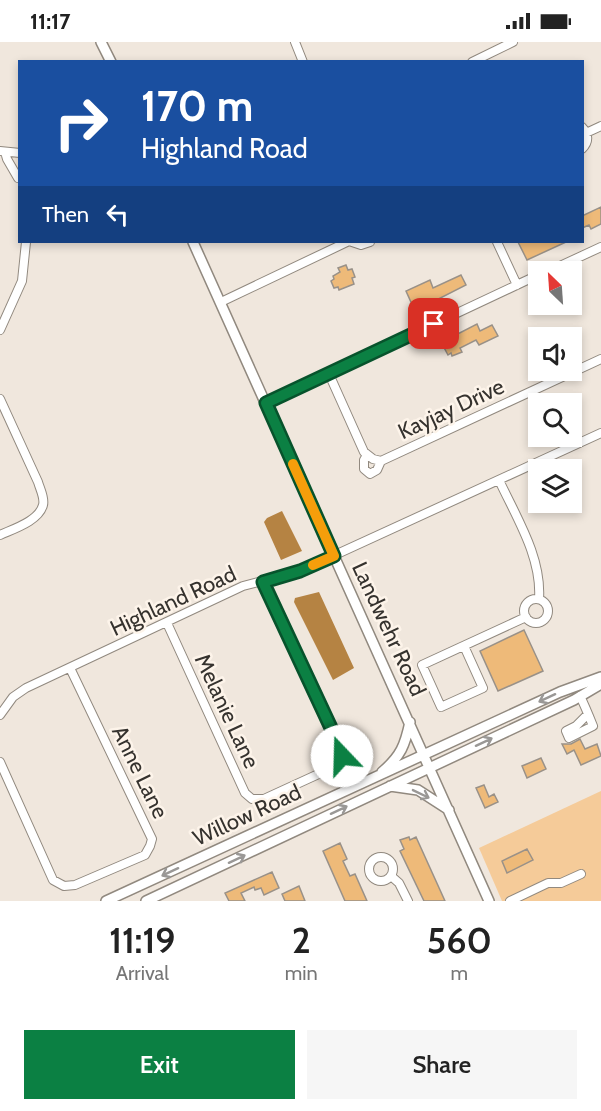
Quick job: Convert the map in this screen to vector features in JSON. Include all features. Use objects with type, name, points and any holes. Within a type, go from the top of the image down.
[{"type":"main road","points":[[101,42],[110,60]]},
{"type":"main road","name":"Landwehr Road","points":[[194,243],[489,901]]},
{"type":"main road","name":"Willow Road","points":[[106,901],[560,692],[601,677]]},
{"type":"main road","name":"Willow Road","points":[[146,901],[601,684]]},
{"type":"main road","points":[[376,777],[397,757],[405,745],[410,722]]},
{"type":"main road","points":[[390,786],[418,790],[449,810]]},
{"type":"street","points":[[295,42],[302,60]]},
{"type":"street","points":[[475,60],[496,46],[513,42]]},
{"type":"street","points":[[584,146],[587,141],[584,130],[601,126]]},
{"type":"street","points":[[3,152],[18,153]]},
{"type":"street","points":[[3,152],[18,175]]},
{"type":"street","points":[[0,330],[22,281],[26,243]]},
{"type":"street","points":[[221,302],[345,243]]},
{"type":"street","points":[[497,243],[517,285]]},
{"type":"street","points":[[571,261],[601,247]]},
{"type":"street","points":[[266,403],[528,280]]},
{"type":"street","name":"Kayjay Drive","points":[[368,455],[363,464],[364,469],[370,474],[377,470],[381,460],[601,359]]},
{"type":"street","name":"Kayjay Drive","points":[[329,374],[364,452],[381,460]]},
{"type":"street","points":[[0,399],[43,496],[43,506],[37,516],[0,535]]},
{"type":"street","name":"Highland Road","points":[[0,716],[13,697],[26,688],[167,624],[243,586],[300,571],[601,433]]},
{"type":"street","points":[[499,480],[533,555],[540,588],[539,599]]},
{"type":"street","name":"Melanie Lane","points":[[167,624],[244,793],[252,800],[264,800],[336,766],[342,756],[339,745],[263,582]]},
{"type":"street","points":[[532,599],[539,599],[548,606],[547,618],[536,623],[526,617],[524,610],[526,603],[532,599]]},
{"type":"street","points":[[464,646],[483,688],[441,707],[422,665],[526,617]]},
{"type":"street","name":"Anne Lane","points":[[0,762],[53,880],[64,886],[75,885],[145,855],[152,838],[70,668]]},
{"type":"street","points":[[580,696],[588,714]]},
{"type":"street","points":[[510,901],[549,883],[561,883],[581,874]]},
{"type":"street","points":[[391,876],[399,883],[408,901]]},
{"type":"shaded area","points":[[282,511],[302,551],[281,560],[264,522],[267,518]]},
{"type":"shaded area","points":[[319,592],[354,668],[333,680],[294,602],[295,598]]},
{"type":"shaded area","points":[[601,791],[601,901],[502,901],[479,848]]},
{"type":"building","points":[[601,207],[601,224],[591,229],[589,225],[584,227],[584,215]]},
{"type":"building","points":[[518,243],[564,243],[527,260]]},
{"type":"building","points":[[346,265],[348,270],[352,269],[355,277],[352,278],[354,284],[339,290],[338,287],[334,288],[331,281],[334,279],[333,276],[340,272],[338,268]]},
{"type":"building","points":[[461,275],[466,285],[415,311],[406,291],[430,280],[433,288]]},
{"type":"building","points":[[477,324],[480,331],[492,325],[498,336],[479,345],[476,340],[460,348],[462,352],[452,356],[451,353],[448,355],[440,340],[447,337],[448,339]]},
{"type":"building","points":[[524,630],[543,671],[498,691],[480,651]]},
{"type":"building","points":[[580,739],[585,749],[597,744],[601,756],[581,765],[574,750],[567,754],[562,744],[571,744]]},
{"type":"building","points":[[541,758],[546,769],[527,778],[522,766]]},
{"type":"building","points":[[484,785],[489,797],[494,794],[498,802],[485,808],[476,788]]},
{"type":"building","points":[[409,837],[410,840],[416,837],[445,901],[424,901],[400,851],[404,849],[400,840]]},
{"type":"building","points":[[340,843],[347,859],[343,861],[350,876],[355,874],[367,901],[345,901],[323,851]]},
{"type":"building","points":[[527,849],[533,860],[507,873],[502,861]]},
{"type":"building","points":[[272,872],[279,888],[264,895],[261,888],[255,890],[254,887],[241,893],[245,901],[229,901],[225,893]]},
{"type":"building","points":[[299,886],[305,901],[285,901],[282,894]]},
{"type":"slow traffic","points":[[293,464],[334,556],[313,565]]},
{"type":"route","points":[[342,756],[339,745],[263,582],[300,571],[334,556],[266,403],[434,324]]}]
